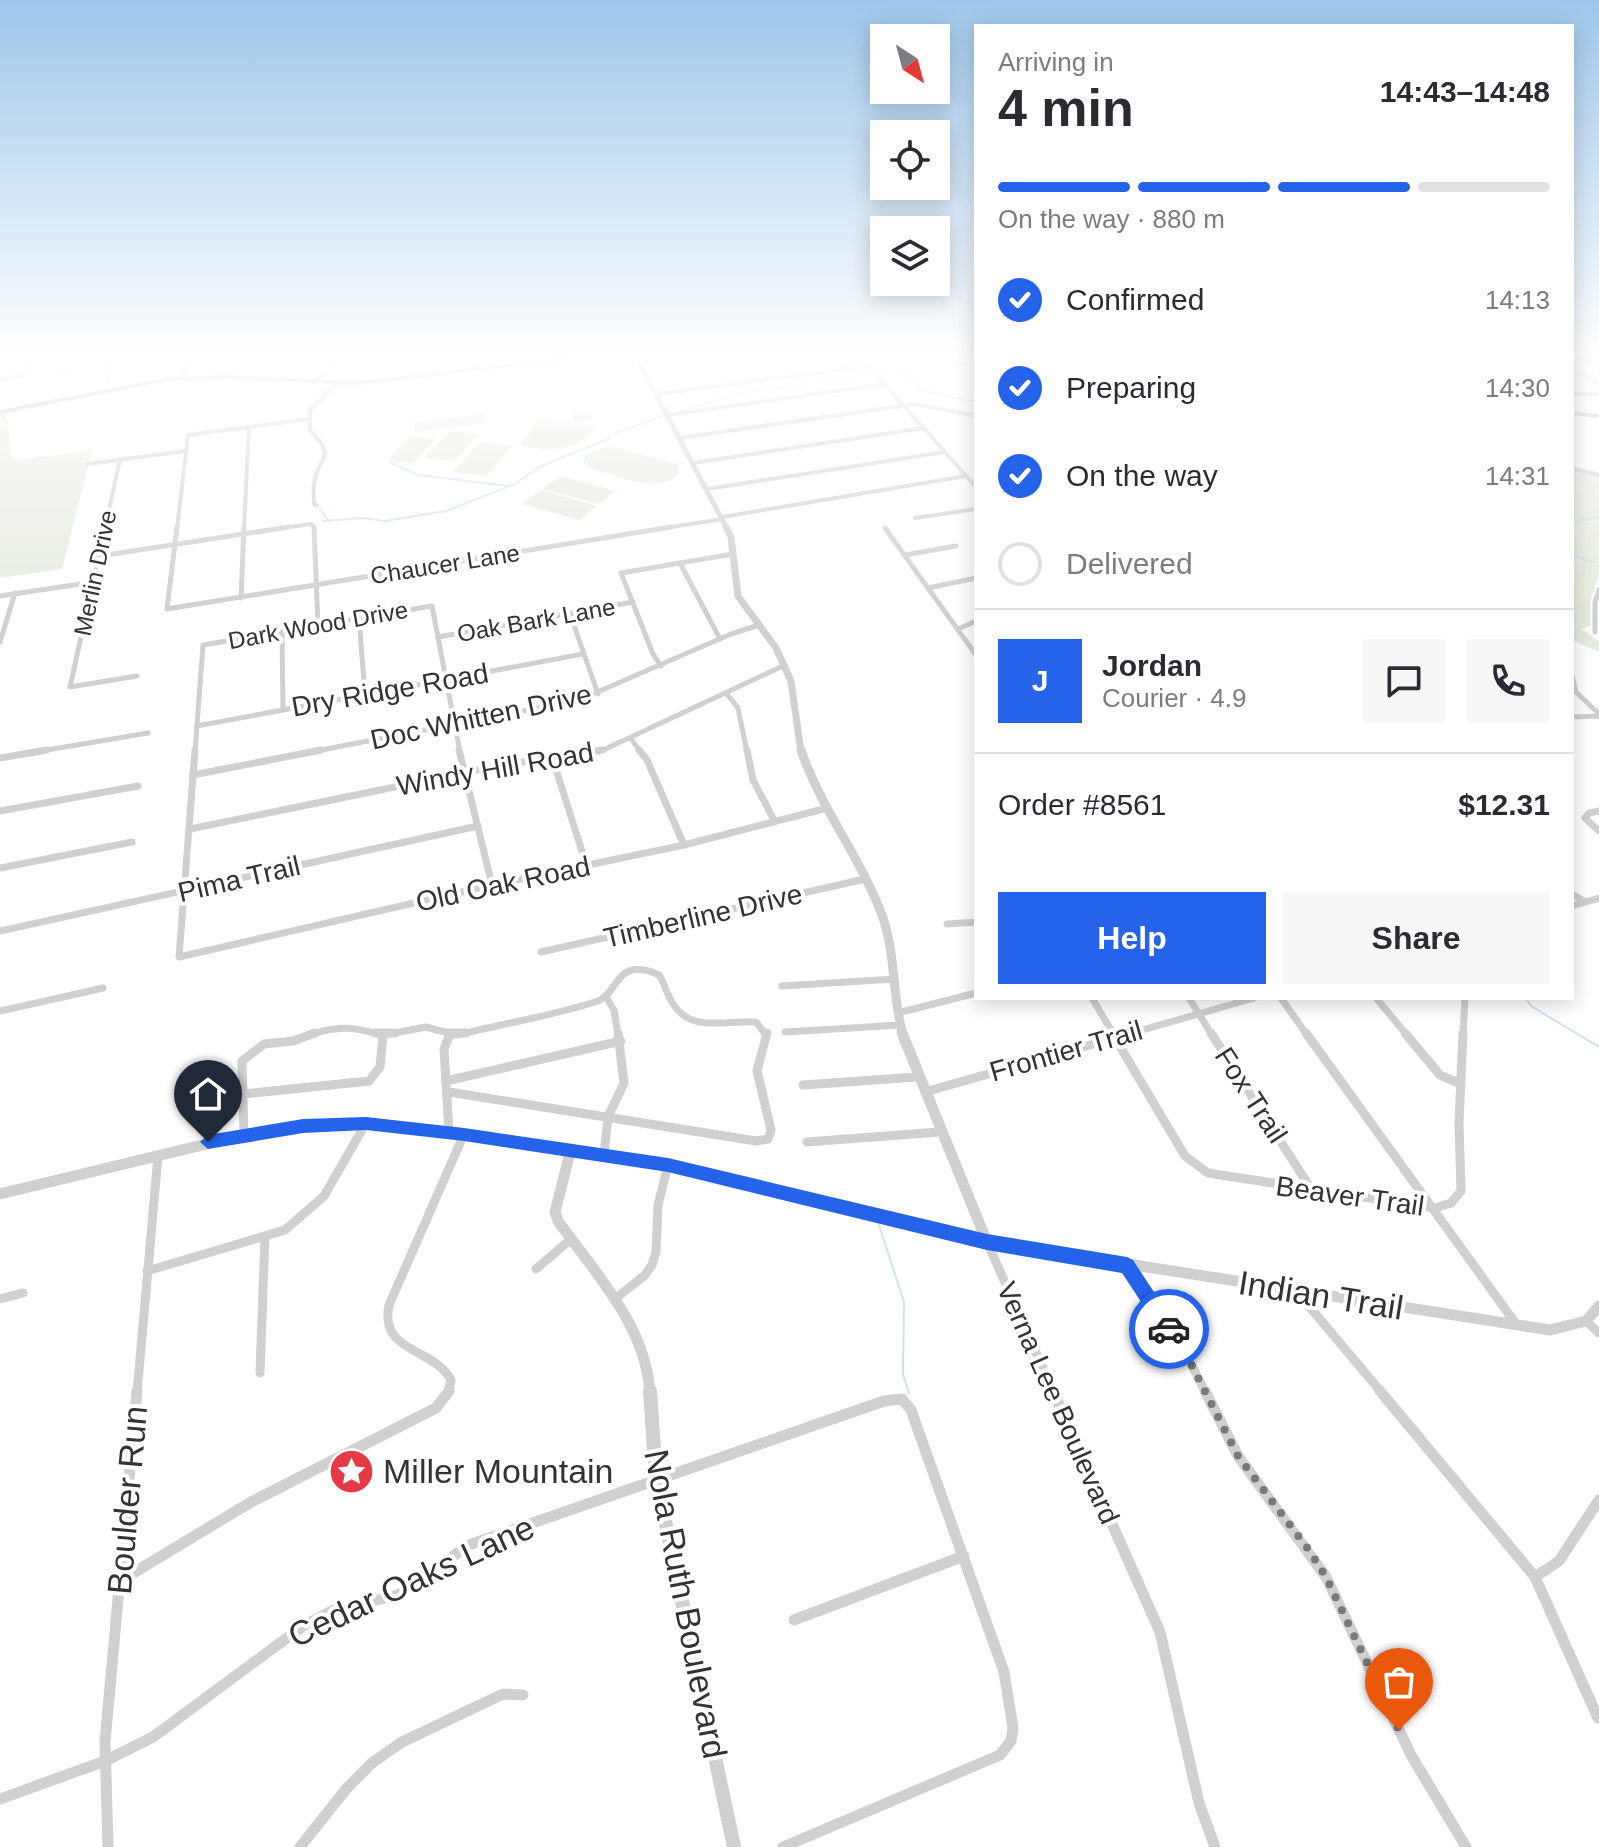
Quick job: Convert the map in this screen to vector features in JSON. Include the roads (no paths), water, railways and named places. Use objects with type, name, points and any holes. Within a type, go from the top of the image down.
[{"type":"street","points":[[173,545],[187,439]]},
{"type":"street","points":[[241,598],[249,439]]},
{"type":"street","points":[[317,505],[314,504],[314,481],[327,456],[326,447],[318,439]]},
{"type":"street","name":"Verna Lee Boulevard","points":[[681,439],[731,537],[738,596],[785,665],[791,681],[802,755],[865,879],[889,939],[900,1025],[939,1132],[1160,1632],[1199,1803],[1215,1847]]},
{"type":"street","points":[[693,463],[850,439]]},
{"type":"street","points":[[934,439],[974,485]]},
{"type":"street","points":[[88,464],[185,451]]},
{"type":"street","points":[[707,489],[945,452]]},
{"type":"street","name":"Merlin Drive","points":[[120,459],[70,687],[137,676]]},
{"type":"street","points":[[1574,469],[1599,475]]},
{"type":"street","name":"Chaucer Lane","points":[[173,545],[167,609],[966,476]]},
{"type":"street","points":[[915,518],[974,509]]},
{"type":"street","points":[[100,556],[314,525],[318,625]]},
{"type":"street","points":[[885,528],[974,652]]},
{"type":"street","points":[[905,555],[956,546]]},
{"type":"street","points":[[661,666],[653,654],[621,573],[733,554]]},
{"type":"street","points":[[680,563],[720,639]]},
{"type":"street","points":[[928,588],[974,578]]},
{"type":"street","points":[[0,596],[94,582]]},
{"type":"street","points":[[1595,632],[1595,602],[1599,590]]},
{"type":"street","points":[[0,642],[15,593]]},
{"type":"street","name":"Oak Bark Lane","points":[[438,637],[633,602]]},
{"type":"street","name":"Dark Wood Drive","points":[[197,726],[203,645],[432,606],[438,637]]},
{"type":"street","points":[[570,614],[598,694]]},
{"type":"street","points":[[359,618],[365,695]]},
{"type":"street","points":[[958,629],[974,622]]},
{"type":"street","name":"Doc Whitten Drive","points":[[193,775],[598,694],[720,639],[759,625]]},
{"type":"street","points":[[282,632],[283,710]]},
{"type":"street","points":[[438,637],[453,724],[492,885]]},
{"type":"street","name":"Dry Ridge Road","points":[[197,726],[583,654]]},
{"type":"street","name":"Windy Hill Road","points":[[190,829],[502,765],[597,753],[785,665]]},
{"type":"street","points":[[1574,681],[1579,697],[1599,715]]},
{"type":"street","points":[[726,693],[738,708],[753,780],[774,820]]},
{"type":"street","points":[[1574,717],[1599,715]]},
{"type":"street","points":[[185,890],[197,726]]},
{"type":"street","points":[[0,758],[148,733]]},
{"type":"street","points":[[631,739],[647,760],[684,845]]},
{"type":"street","points":[[553,760],[587,867]]},
{"type":"street","points":[[0,811],[138,786]]},
{"type":"street","name":"Old Oak Road","points":[[185,890],[179,957],[492,885],[684,845],[827,808]]},
{"type":"street","points":[[1599,811],[1589,813],[1585,818],[1599,831]]},
{"type":"street","name":"Pima Trail","points":[[0,931],[478,826]]},
{"type":"street","points":[[0,868],[132,842]]},
{"type":"street","name":"Timberline Drive","points":[[541,952],[865,879]]},
{"type":"street","points":[[1574,895],[1585,902]]},
{"type":"street","points":[[1574,905],[1599,898]]},
{"type":"street","points":[[947,924],[974,922]]},
{"type":"street","points":[[244,1135],[242,1061],[264,1044],[293,1041],[331,1027],[351,1026],[383,1035],[426,1027],[450,1034],[554,1012],[606,997],[619,977],[645,969],[659,975],[673,1005],[685,1017],[711,1025],[756,1022],[767,1032],[757,1071],[771,1130],[770,1136],[763,1142],[449,1092]]},
{"type":"street","points":[[782,986],[895,979]]},
{"type":"street","points":[[0,1011],[103,988]]},
{"type":"street","points":[[898,1013],[974,994]]},
{"type":"street","points":[[604,1155],[608,1117],[624,1083],[621,1041],[614,1010],[606,997]]},
{"type":"street","name":"Beaver Trail","points":[[1093,1000],[1185,1156],[1195,1165],[1223,1177],[1435,1208],[1451,1203],[1461,1191],[1465,1000]]},
{"type":"street","name":"Fox Trail","points":[[1190,1000],[1313,1192]]},
{"type":"street","name":"Frontier Trail","points":[[924,1093],[1247,1000]]},
{"type":"street","points":[[1282,1000],[1516,1324]]},
{"type":"street","points":[[1378,1000],[1440,1075],[1461,1084]]},
{"type":"street","points":[[785,1032],[900,1025]]},
{"type":"street","points":[[449,1132],[449,1092],[444,1049],[450,1034]]},
{"type":"street","points":[[243,1094],[369,1081],[376,1078],[381,1069],[383,1035]]},
{"type":"street","points":[[446,1081],[621,1041]]},
{"type":"street","points":[[803,1085],[917,1077]]},
{"type":"street","points":[[147,1271],[265,1236],[299,1221],[328,1195],[366,1123]]},
{"type":"street","name":"Indian Trail","points":[[0,1194],[158,1153],[244,1135],[303,1126],[366,1123],[464,1134],[668,1165],[987,1242],[1127,1266],[1550,1330],[1586,1321]]},
{"type":"street","points":[[807,1142],[939,1132]]},
{"type":"street","points":[[120,1581],[251,1502],[436,1408],[446,1398],[450,1381],[445,1368],[397,1340],[389,1332],[386,1319],[389,1305],[464,1134]]},
{"type":"street","name":"Nola Ruth Boulevard","points":[[571,1149],[555,1212],[635,1329],[647,1361],[656,1478],[734,1847]]},
{"type":"street","name":"Boulder Run","points":[[108,1847],[105,1761],[158,1153]]},
{"type":"street","points":[[615,1299],[645,1275],[652,1265],[656,1252],[658,1205],[668,1165]]},
{"type":"street","points":[[260,1373],[265,1236]]},
{"type":"street","points":[[536,1269],[571,1239]]},
{"type":"street","points":[[1127,1266],[1188,1358],[1238,1456],[1326,1577],[1411,1755],[1466,1847]]},
{"type":"street","points":[[1297,1292],[1535,1577],[1546,1595],[1598,1718]]},
{"type":"street","points":[[0,1299],[23,1293]]},
{"type":"street","points":[[1599,1306],[1586,1321],[1599,1333]]},
{"type":"street","name":"Cedar Oaks Lane","points":[[0,1799],[105,1761],[175,1722],[303,1626],[334,1610],[398,1595],[469,1545],[884,1401],[902,1399],[911,1410],[1008,1687],[1013,1724],[1009,1747],[1000,1755],[965,1772],[783,1847]]},
{"type":"street","points":[[1535,1577],[1559,1561],[1599,1500]]},
{"type":"street","points":[[794,1620],[964,1556]]},
{"type":"street","points":[[300,1847],[347,1788],[372,1763],[402,1742],[503,1694],[523,1695]]},
{"type":"waterway","points":[[329,521],[363,518],[385,521],[446,511],[515,484],[541,466],[608,439]]},
{"type":"waterway","points":[[389,462],[418,475],[508,486]]},
{"type":"waterway","points":[[320,509],[329,521]]},
{"type":"waterway","points":[[1574,523],[1599,517]]},
{"type":"waterway","points":[[323,521],[329,521]]},
{"type":"waterway","points":[[1574,556],[1593,562]]},
{"type":"waterway","points":[[1527,1000],[1531,1006],[1599,1047]]},
{"type":"waterway","points":[[879,1225],[904,1302],[903,1374],[909,1393]]},
{"type":"place","name":"Miller Mountain","points":[[352,1471]]}]
